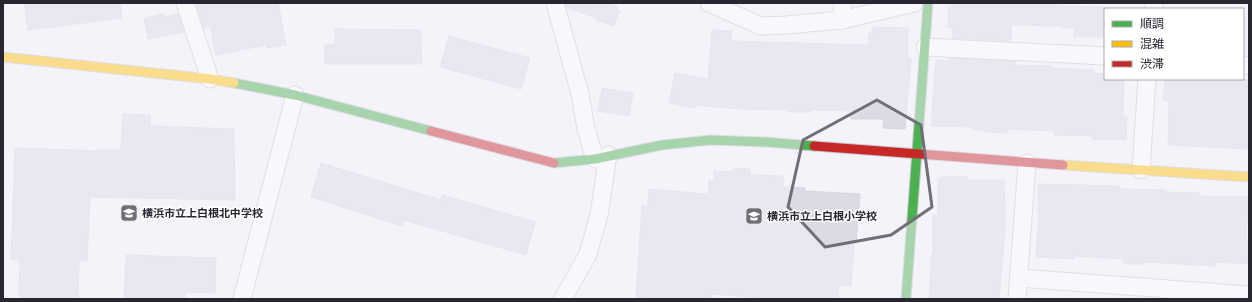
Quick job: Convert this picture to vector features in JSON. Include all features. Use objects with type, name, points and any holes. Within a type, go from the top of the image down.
[{"type":"street","points":[[185,3],[210,79]]},
{"type":"street","points":[[555,3],[580,94],[586,129],[602,157],[599,215],[588,254],[563,299]]},
{"type":"street","points":[[709,3],[742,10],[761,26],[842,20],[914,3]]},
{"type":"street","points":[[842,20],[843,3]]},
{"type":"street","points":[[906,299],[928,3]]},
{"type":"street","points":[[925,47],[1104,56]]},
{"type":"street","points":[[3,58],[210,79],[295,95],[555,163],[602,157],[662,145],[711,140],[766,142],[1027,163],[1249,178]]},
{"type":"street","points":[[1141,170],[1147,80]]},
{"type":"street","points":[[242,299],[295,95]]},
{"type":"street","points":[[1017,299],[1027,163]]},
{"type":"street","points":[[1019,278],[1249,295]]},
{"type":"highlighted area","points":[[877,100],[921,125],[932,207],[891,235],[825,247],[788,207],[803,140]]},
{"type":"building","points":[[24,3],[120,3],[122,18],[28,30]]},
{"type":"building","points":[[196,3],[278,3],[286,45],[267,48],[266,45],[216,55],[210,26],[204,28]]},
{"type":"building","points":[[565,3],[607,3],[618,7],[617,10],[620,11],[614,26],[596,20],[597,18],[567,8]]},
{"type":"building","points":[[951,3],[1057,3],[1057,6],[1105,7],[1104,37],[1074,37],[1074,28],[1062,28],[1062,26],[1011,25],[1011,41],[952,38],[953,28],[948,27],[948,7],[951,7]]},
{"type":"building","points":[[164,14],[164,17],[178,14],[184,32],[148,39],[144,18]]},
{"type":"building","points":[[872,27],[908,28],[908,58],[911,59],[905,129],[883,128],[884,119],[851,119],[852,111],[811,110],[811,112],[788,112],[788,110],[739,109],[696,105],[695,108],[669,103],[675,73],[708,79],[712,30],[732,31],[731,41],[868,45],[869,33],[872,34]]},
{"type":"building","points":[[335,29],[420,30],[422,64],[325,64],[325,45],[335,44]]},
{"type":"building","points":[[449,36],[530,58],[521,89],[440,67]]},
{"type":"building","points":[[950,58],[1010,61],[1016,62],[1015,65],[1053,66],[1053,68],[1094,70],[1094,73],[1104,74],[1104,80],[1124,80],[1123,116],[1127,116],[1126,140],[1092,139],[1093,136],[1054,135],[1054,131],[1008,129],[1008,133],[985,132],[985,130],[973,129],[973,127],[931,126],[936,60],[949,61]]},
{"type":"building","points":[[1165,80],[1249,80],[1249,149],[1168,145],[1169,101],[1163,100]]},
{"type":"building","points":[[602,88],[633,93],[629,116],[598,111]]},
{"type":"building","points":[[123,114],[150,115],[150,126],[234,129],[235,200],[90,197],[87,261],[79,261],[78,299],[19,299],[20,260],[11,259],[15,148],[99,151],[121,150]]},
{"type":"building","points":[[321,163],[441,200],[442,195],[535,222],[526,255],[404,220],[402,226],[311,197]]},
{"type":"building","name":"横浜市立上白根小学校","points":[[733,168],[750,169],[750,175],[783,176],[783,187],[805,188],[805,191],[860,194],[856,243],[854,243],[851,286],[839,285],[838,299],[762,299],[712,294],[712,299],[657,299],[636,297],[642,206],[648,207],[649,189],[708,194],[709,180],[714,181],[714,171],[733,172]]},
{"type":"building","points":[[941,177],[968,177],[968,180],[1004,180],[1004,244],[999,299],[929,299],[933,253],[933,215],[938,215],[938,179],[941,179]]},
{"type":"building","points":[[1038,184],[1119,186],[1119,189],[1166,190],[1166,192],[1199,193],[1199,196],[1248,197],[1246,242],[1249,242],[1249,264],[1216,262],[1216,266],[1143,262],[1143,264],[1124,264],[1124,259],[1074,256],[1074,259],[1036,257],[1039,211]]},
{"type":"building","points":[[126,255],[216,258],[215,293],[185,292],[185,299],[124,299]]},
{"type":"traffic: fast","points":[[906,299],[928,3]]},
{"type":"traffic: fast","points":[[234,83],[295,95],[431,131]]},
{"type":"traffic: fast","points":[[554,163],[595,159],[662,145],[711,140],[766,142],[814,146]]},
{"type":"traffic: slow","points":[[3,57],[210,79],[234,83]]},
{"type":"traffic: slow","points":[[1063,165],[1249,177]]},
{"type":"traffic: jam","points":[[431,131],[554,163]]},
{"type":"traffic: jam","points":[[814,146],[1063,165]]},
{"type":"place","name":"横浜市立上白根北中学校","points":[[129,213]]},
{"type":"place","name":"横浜市立上白根小学校","points":[[754,216]]}]
